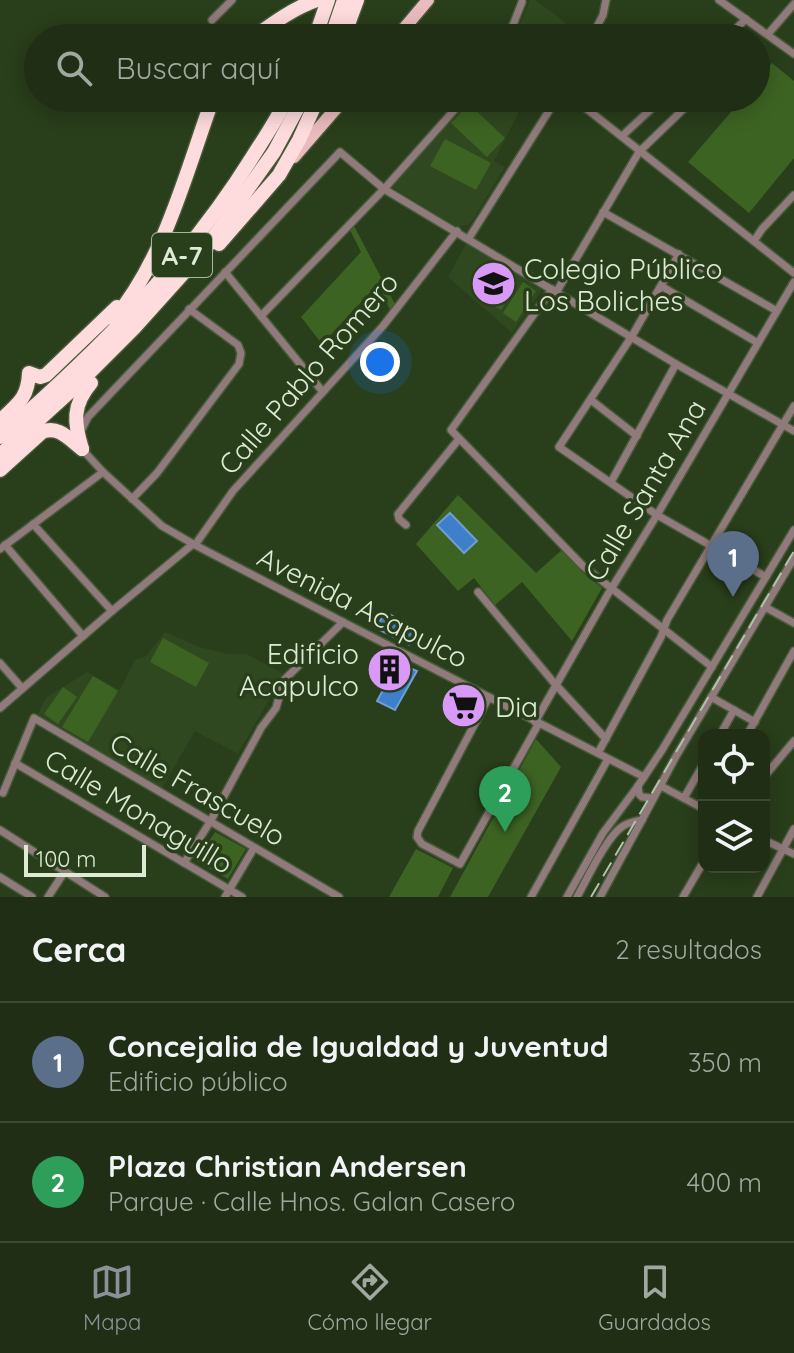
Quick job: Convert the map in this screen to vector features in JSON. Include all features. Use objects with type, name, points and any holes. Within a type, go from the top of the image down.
[{"type":"highway","points":[[271,24],[317,0]]},
{"type":"highway","points":[[320,24],[328,0]]},
{"type":"highway","points":[[344,0],[344,24]]},
{"type":"highway","points":[[341,24],[357,0]]},
{"type":"highway","points":[[50,391],[69,365],[116,317],[138,286],[156,254],[208,112]]},
{"type":"highway","name":"A-7","points":[[0,437],[84,360],[193,243],[233,190],[281,112]]},
{"type":"highway","name":"A-7","points":[[0,455],[134,328],[206,248],[274,152],[295,112]]},
{"type":"highway","points":[[134,328],[169,300],[279,175],[312,112]]},
{"type":"highway","points":[[0,421],[25,396],[29,373],[40,377],[46,375],[138,286]]},
{"type":"highway","points":[[80,444],[75,424],[81,395],[107,364],[115,347]]},
{"type":"highway","points":[[0,470],[42,432],[50,429],[80,444]]},
{"type":"main road","points":[[408,24],[428,0]]},
{"type":"main road","points":[[279,175],[333,112]]},
{"type":"street","points":[[212,20],[232,0]]},
{"type":"street","points":[[598,24],[606,0]]},
{"type":"street","points":[[719,0],[754,24]]},
{"type":"street","points":[[513,24],[522,2]]},
{"type":"street","points":[[770,28],[794,4]]},
{"type":"street","points":[[741,24],[746,19]]},
{"type":"street","points":[[770,35],[794,54]]},
{"type":"street","points":[[261,316],[384,189],[453,112]]},
{"type":"street","points":[[469,238],[548,112]]},
{"type":"street","points":[[591,112],[794,273]]},
{"type":"street","points":[[622,136],[648,112]]},
{"type":"street","points":[[680,112],[639,152],[554,290],[451,430],[583,566],[712,667]]},
{"type":"street","points":[[80,444],[88,417],[340,152],[384,189],[794,431]]},
{"type":"street","points":[[754,241],[794,195]]},
{"type":"street","points":[[603,212],[777,311]]},
{"type":"street","name":"Calle Pablo Romero","points":[[0,708],[194,544],[233,491],[383,326],[457,231]]},
{"type":"street","points":[[679,254],[632,336],[559,447],[657,515],[766,577]]},
{"type":"street","points":[[225,272],[323,392]]},
{"type":"street","name":"Calle Santa Ana","points":[[489,697],[418,831],[417,837],[422,844],[460,864],[555,684],[794,282]]},
{"type":"street","points":[[661,286],[758,343]]},
{"type":"street","points":[[132,499],[157,473],[239,364],[241,353],[238,345],[189,309]]},
{"type":"street","points":[[611,482],[676,364]]},
{"type":"street","points":[[591,400],[637,436]]},
{"type":"street","points":[[598,753],[667,620],[794,406]]},
{"type":"street","points":[[406,525],[398,514],[459,439]]},
{"type":"street","name":"Avenida Acapulco","points":[[80,444],[103,472],[162,526],[644,777]]},
{"type":"street","points":[[83,636],[3,547],[103,472]]},
{"type":"street","points":[[33,524],[112,611]]},
{"type":"street","points":[[567,897],[603,833],[644,777],[794,530]]},
{"type":"street","points":[[600,897],[669,770],[794,558]]},
{"type":"street","points":[[478,592],[606,739]]},
{"type":"street","points":[[765,607],[794,623]]},
{"type":"street","points":[[184,863],[261,728],[276,708],[284,680],[343,622]]},
{"type":"street","points":[[751,729],[794,651]]},
{"type":"street","points":[[0,663],[22,688]]},
{"type":"street","points":[[711,697],[755,722]]},
{"type":"street","points":[[723,729],[732,709]]},
{"type":"street","name":"Calle Frascuelo","points":[[15,763],[34,718],[339,897]]},
{"type":"street","points":[[770,770],[794,741]]},
{"type":"street","points":[[531,897],[608,759]]},
{"type":"street","points":[[651,765],[664,762],[669,770]]},
{"type":"street","points":[[3,793],[15,763]]},
{"type":"street","name":"Calle Monaguillo","points":[[15,763],[184,863],[227,893],[242,897]]},
{"type":"street","points":[[684,798],[698,774]]},
{"type":"street","points":[[638,786],[642,797],[653,798]]},
{"type":"street","points":[[661,786],[698,806]]},
{"type":"street","points":[[577,897],[611,837],[622,826],[642,820]]},
{"type":"street","points":[[757,897],[794,829]]},
{"type":"street","points":[[0,830],[105,897]]},
{"type":"street","points":[[770,843],[794,854]]},
{"type":"street","points":[[227,893],[254,848]]},
{"type":"street","points":[[39,897],[48,897],[65,871]]},
{"type":"street","points":[[683,897],[698,871]]},
{"type":"street","points":[[0,877],[32,897]]},
{"type":"shaded area","points":[[530,0],[535,0],[565,22],[564,24],[520,24]]},
{"type":"shaded area","points":[[772,63],[794,81],[794,158],[749,213],[688,162],[731,112],[770,112]]},
{"type":"shaded area","points":[[459,112],[519,112],[494,161],[505,167],[467,225],[454,225],[392,187]]},
{"type":"shaded area","points":[[461,112],[477,112],[505,138],[487,157],[451,123]]},
{"type":"shaded area","points":[[445,139],[491,163],[476,190],[430,166]]},
{"type":"shaded area","points":[[352,222],[397,308],[393,313],[390,310],[378,284],[322,344],[301,317],[361,252],[348,226]]},
{"type":"shaded area","name":"Colegio Público Los Boliches","points":[[466,244],[542,290],[512,333],[448,277]]},
{"type":"shaded area","points":[[489,281],[511,294],[501,310],[479,297]]},
{"type":"shaded area","points":[[523,282],[536,291],[516,322],[503,313]]},
{"type":"shaded area","points":[[458,495],[536,573],[563,549],[582,572],[602,588],[572,641],[522,582],[495,605],[474,578],[458,591],[416,544]]},
{"type":"shaded area","points":[[165,632],[199,647],[229,654],[247,654],[282,673],[238,754],[195,731],[162,788],[38,714],[46,698],[87,672],[120,690],[135,660],[146,656]]},
{"type":"shaded area","points":[[163,638],[209,663],[196,687],[150,662]]},
{"type":"shaded area","points":[[93,676],[118,691],[88,742],[62,727]]},
{"type":"shaded area","points":[[63,687],[77,697],[58,724],[44,714]]},
{"type":"shaded area","points":[[536,739],[561,767],[488,897],[450,897]]},
{"type":"shaded area","points":[[215,832],[246,849],[228,879],[196,861]]},
{"type":"shaded area","points":[[416,849],[453,868],[438,897],[389,897]]},
{"type":"water","points":[[450,513],[477,541],[464,553],[437,525]]},
{"type":"water","points":[[385,612],[417,629],[409,645],[376,628]]},
{"type":"water","points":[[398,663],[417,671],[395,710],[377,701]]},
{"type":"railway","points":[[591,897],[794,551]]},
{"type":"place","name":"Colegio Público Los Boliches","points":[[493,284]]},
{"type":"place","name":"Concejalia de Igualdad y Juventud","points":[[733,597]]},
{"type":"place","name":"Edificio Acapulco","points":[[390,669]]},
{"type":"place","name":"Dia","points":[[464,706]]},
{"type":"place","name":"Plaza Christian Andersen","points":[[505,832]]}]
